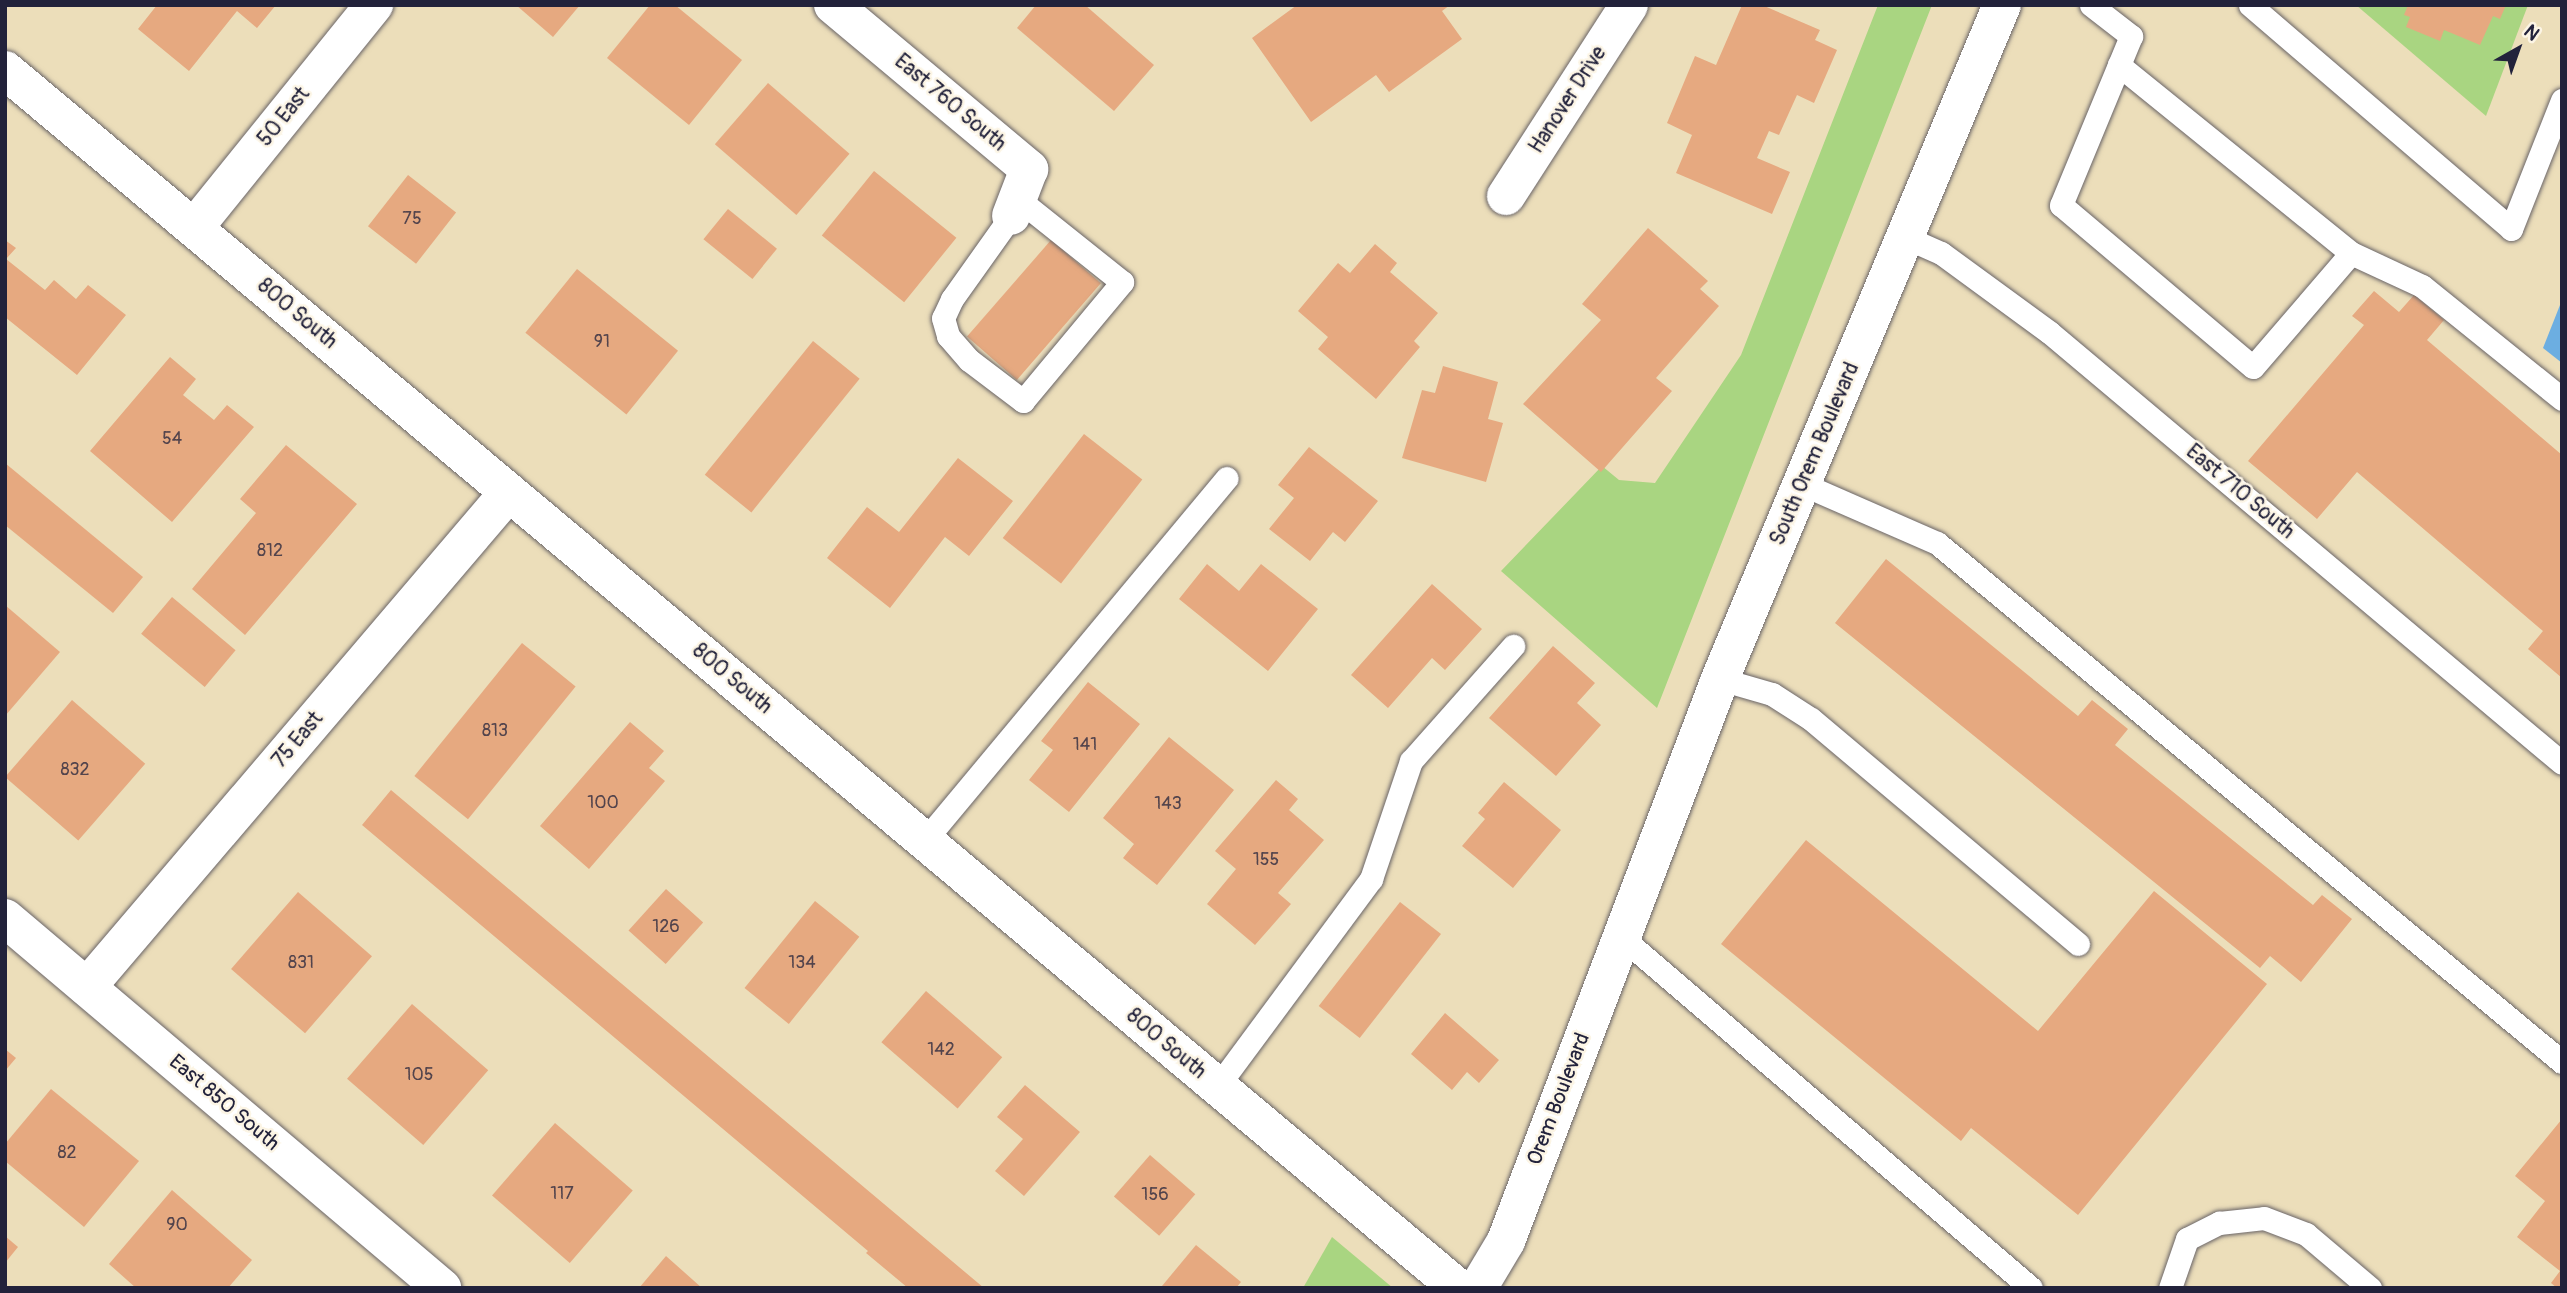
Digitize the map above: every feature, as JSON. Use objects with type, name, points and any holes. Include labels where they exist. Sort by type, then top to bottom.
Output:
[{"type":"street","name":"50 East","points":[[194,228],[374,5]]},
{"type":"street","name":"East 760 South","points":[[833,5],[1029,169],[1014,208]]},
{"type":"street","name":"Hanover Drive","points":[[1506,196],[1629,5]]},
{"type":"street","name":"South Orem Boulevard","points":[[1626,921],[1720,679],[1907,238],[1995,8]]},
{"type":"street","name":"800 South","points":[[5,70],[1458,1288]]},
{"type":"street","name":"75 East","points":[[87,987],[509,492]]},
{"type":"street","name":"East 850 South","points":[[5,918],[442,1288]]},
{"type":"street","name":"Orem Boulevard","points":[[1478,1288],[1506,1241],[1626,921]]},
{"type":"lane","points":[[2091,5],[2131,36],[2061,205],[2253,367],[2351,253]]},
{"type":"lane","points":[[2250,5],[2511,229],[2562,100]]},
{"type":"lane","points":[[2119,65],[2351,253],[2422,286],[2562,399]]},
{"type":"lane","points":[[1014,208],[1122,282],[1023,401],[970,360],[948,336],[943,318],[952,299],[1014,208]]},
{"type":"lane","name":"East 710 South","points":[[1907,238],[1941,253],[2049,332],[2562,763]]},
{"type":"lane","points":[[925,840],[1227,478]]},
{"type":"lane","points":[[1801,485],[1937,543],[2562,1062]]},
{"type":"lane","points":[[1217,1087],[1371,879],[1411,761],[1513,646]]},
{"type":"lane","points":[[1720,679],[1772,694],[1811,719],[2078,944]]},
{"type":"lane","points":[[1626,921],[2031,1288]]},
{"type":"lane","points":[[2171,1288],[2187,1239],[2219,1223],[2264,1218],[2306,1234],[2370,1288]]},
{"type":"green space","points":[[1878,5],[1932,5],[1657,708],[1501,571],[1602,466],[1619,480],[1655,483],[1741,355]]},
{"type":"green space","points":[[2356,5],[2528,5],[2486,116]]},
{"type":"green space","points":[[1332,1237],[1393,1288],[1303,1288]]},
{"type":"water","points":[[2562,300],[2562,363],[2543,348]]},
{"type":"building","points":[[157,5],[276,5],[257,28],[237,11],[189,71],[138,29]]},
{"type":"building","points":[[516,5],[580,5],[553,37]]},
{"type":"building","points":[[650,5],[675,5],[742,60],[689,125],[607,58]]},
{"type":"building","points":[[1036,5],[1085,5],[1154,65],[1114,111],[1017,28]]},
{"type":"building","points":[[1297,5],[1450,5],[1442,11],[1462,39],[1389,92],[1376,75],[1311,122],[1252,38]]},
{"type":"building","points":[[1742,5],[1762,5],[1820,30],[1815,40],[1837,50],[1814,103],[1797,95],[1779,135],[1769,131],[1757,158],[1790,172],[1772,214],[1676,173],[1692,135],[1667,123],[1695,56],[1716,65]]},
{"type":"building","points":[[2408,5],[2506,5],[2500,19],[2493,16],[2480,45],[2444,30],[2440,41],[2406,27],[2410,17],[2404,15]]},
{"type":"building","points":[[768,83],[850,154],[796,215],[715,144]]},
{"type":"building","points":[[874,171],[956,238],[904,302],[822,236]]},
{"type":"building","points":[[408,175],[456,213],[416,264],[368,226]]},
{"type":"building","points":[[728,209],[777,249],[752,279],[703,239]]},
{"type":"building","points":[[1648,228],[1708,281],[1700,289],[1719,306],[1656,378],[1672,391],[1601,472],[1523,404],[1601,320],[1582,304]]},
{"type":"building","points":[[5,240],[16,248],[6,259],[45,290],[54,280],[76,299],[88,285],[126,315],[77,375],[5,317]]},
{"type":"building","points":[[1051,240],[1101,283],[1017,380],[967,337]]},
{"type":"building","points":[[1375,244],[1397,263],[1390,272],[1438,313],[1414,341],[1420,347],[1376,399],[1318,349],[1328,337],[1298,311],[1338,263],[1350,273]]},
{"type":"building","points":[[577,269],[678,351],[626,415],[525,333]]},
{"type":"building","points":[[2374,291],[2399,312],[2414,295],[2444,320],[2427,340],[2562,455],[2562,678],[2528,649],[2543,631],[2357,472],[2317,519],[2248,461],[2364,325],[2352,316]]},
{"type":"building","points":[[813,341],[860,379],[751,512],[705,475]]},
{"type":"building","points":[[170,357],[196,379],[183,395],[214,420],[227,405],[254,427],[172,522],[90,451]]},
{"type":"building","points":[[1443,366],[1498,382],[1488,419],[1503,423],[1486,482],[1402,458],[1422,390],[1435,393]]},
{"type":"building","points":[[1084,434],[1142,480],[1061,584],[1003,538]]},
{"type":"building","points":[[286,445],[357,504],[245,635],[192,589],[256,513],[240,499]]},
{"type":"building","points":[[1309,447],[1378,501],[1345,542],[1333,532],[1310,561],[1269,529],[1294,498],[1278,485]]},
{"type":"building","points":[[958,458],[1013,501],[969,556],[945,537],[890,608],[827,558],[867,507],[899,532]]},
{"type":"building","points":[[5,463],[143,577],[113,613],[5,525]]},
{"type":"building","points":[[1886,559],[2078,716],[2092,700],[2128,729],[2115,745],[2313,905],[2322,895],[2352,919],[2301,982],[2270,956],[2260,968],[1835,623]]},
{"type":"building","points":[[1207,564],[1239,591],[1261,564],[1318,609],[1268,671],[1179,599]]},
{"type":"building","points":[[1432,584],[1482,629],[1445,670],[1432,658],[1388,708],[1351,675]]},
{"type":"building","points":[[172,597],[236,650],[205,687],[141,634]]},
{"type":"building","points":[[5,605],[60,652],[5,716]]},
{"type":"building","points":[[522,643],[576,686],[468,819],[414,776]]},
{"type":"building","points":[[1553,646],[1595,683],[1577,703],[1601,725],[1556,776],[1489,718]]},
{"type":"building","points":[[1088,682],[1140,724],[1069,812],[1029,780],[1053,750],[1041,741]]},
{"type":"building","points":[[72,700],[145,764],[78,841],[5,777]]},
{"type":"building","points":[[630,722],[664,751],[649,768],[665,781],[589,869],[540,826]]},
{"type":"building","points":[[1169,737],[1234,790],[1157,885],[1123,858],[1134,844],[1103,818]]},
{"type":"building","points":[[1276,780],[1298,799],[1289,810],[1324,840],[1278,893],[1291,904],[1255,945],[1207,904],[1236,869],[1215,851]]},
{"type":"building","points":[[1504,782],[1561,830],[1513,888],[1462,846],[1485,819],[1478,813]]},
{"type":"building","points":[[391,790],[984,1288],[908,1288],[866,1253],[868,1251],[362,825]]},
{"type":"building","points":[[1806,840],[2038,1031],[2154,891],[2267,984],[2078,1215],[1971,1128],[1961,1141],[1721,944]]},
{"type":"building","points":[[666,889],[703,922],[666,964],[629,931]]},
{"type":"building","points":[[298,892],[372,956],[305,1033],[231,969]]},
{"type":"building","points":[[815,901],[859,937],[789,1024],[745,988]]},
{"type":"building","points":[[1400,902],[1441,934],[1360,1038],[1319,1006]]},
{"type":"building","points":[[926,991],[1002,1057],[958,1109],[881,1042]]},
{"type":"building","points":[[412,1004],[488,1070],[423,1145],[347,1079]]},
{"type":"building","points":[[1445,1013],[1499,1060],[1479,1083],[1467,1072],[1452,1090],[1411,1054]]},
{"type":"building","points":[[5,1049],[16,1058],[5,1071]]},
{"type":"building","points":[[1025,1085],[1080,1132],[1024,1196],[995,1171],[1023,1139],[997,1117]]},
{"type":"building","points":[[51,1089],[139,1161],[84,1227],[5,1161],[5,1144]]},
{"type":"building","points":[[2562,1119],[2562,1288],[2557,1288],[2551,1283],[2560,1271],[2517,1237],[2545,1201],[2515,1176]]},
{"type":"building","points":[[555,1123],[633,1191],[570,1263],[492,1195]]},
{"type":"building","points":[[1150,1155],[1195,1194],[1159,1236],[1114,1197]]},
{"type":"building","points":[[172,1190],[252,1260],[228,1288],[136,1288],[109,1264]]},
{"type":"building","points":[[5,1236],[18,1247],[5,1263]]},
{"type":"building","points":[[1196,1245],[1241,1282],[1236,1288],[1162,1286]]},
{"type":"building","points":[[666,1256],[702,1288],[639,1288]]}]
